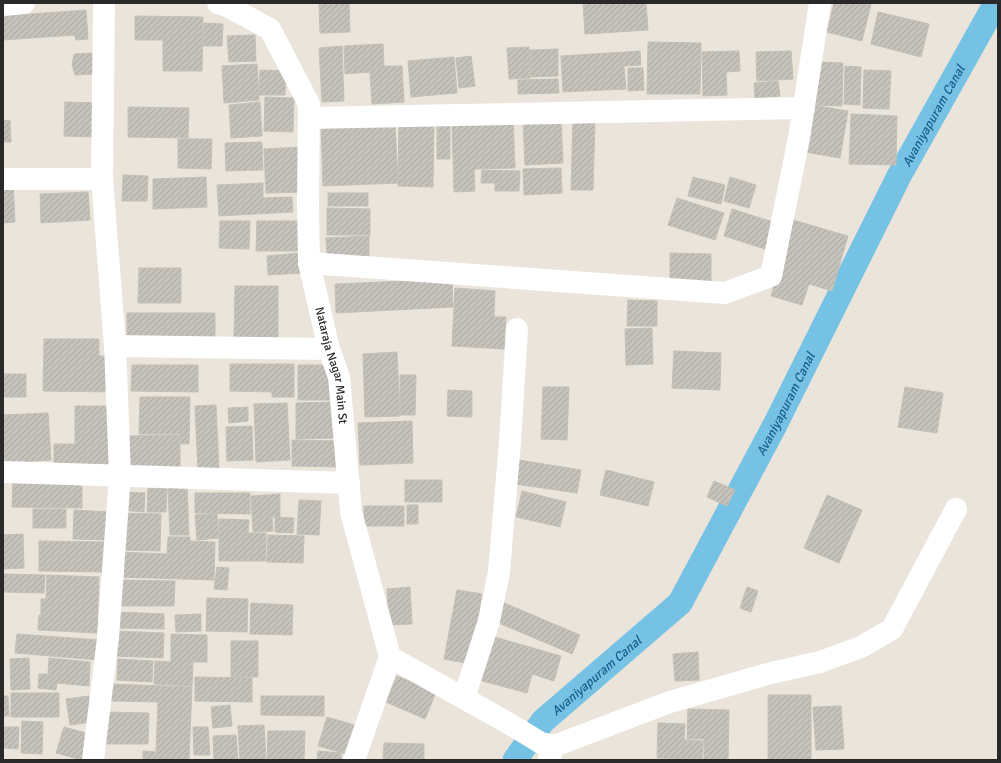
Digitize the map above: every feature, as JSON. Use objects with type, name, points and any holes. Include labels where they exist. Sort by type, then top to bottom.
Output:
[{"type":"street","points":[[3,5],[24,3]]},
{"type":"street","points":[[93,760],[108,638],[120,475],[115,346],[102,179],[104,3]]},
{"type":"street","name":"Nataraja Nagar Main St","points":[[218,3],[227,6],[270,29],[309,104],[309,263],[329,349],[339,377],[351,512],[390,656]]},
{"type":"street","points":[[309,263],[724,293],[771,276],[799,138],[820,3]]},
{"type":"street","points":[[309,118],[804,108]]},
{"type":"street","points":[[3,179],[102,179]]},
{"type":"street","points":[[464,698],[489,621],[498,572],[510,442],[517,329]]},
{"type":"street","points":[[115,346],[329,349]]},
{"type":"street","points":[[3,472],[349,483]]},
{"type":"street","points":[[354,760],[390,656],[515,727],[548,750],[670,702],[771,673],[820,662],[861,647],[892,629],[956,509]]},
{"type":"building","points":[[319,3],[349,3],[350,32],[320,33]]},
{"type":"building","points":[[583,3],[646,3],[648,30],[585,34]]},
{"type":"building","points":[[834,3],[871,4],[862,41],[827,32]]},
{"type":"building","points":[[86,10],[88,39],[76,40],[75,35],[3,40],[3,16]]},
{"type":"building","points":[[878,12],[929,24],[921,57],[871,44]]},
{"type":"building","points":[[135,16],[203,17],[202,71],[163,71],[163,40],[135,40]]},
{"type":"building","points":[[204,23],[223,24],[222,46],[203,46]]},
{"type":"building","points":[[255,35],[256,61],[229,62],[227,36]]},
{"type":"building","points":[[648,42],[701,43],[700,94],[647,94]]},
{"type":"building","points":[[383,44],[384,66],[402,66],[404,102],[372,104],[370,72],[345,74],[344,46]]},
{"type":"building","points":[[342,46],[344,101],[322,102],[319,48]]},
{"type":"building","points":[[529,47],[530,78],[509,79],[507,48]]},
{"type":"building","points":[[558,49],[558,76],[531,77],[530,50]]},
{"type":"building","points":[[640,51],[641,65],[624,66],[626,89],[563,92],[561,56]]},
{"type":"building","points":[[739,51],[740,71],[726,72],[727,95],[703,96],[702,52]]},
{"type":"building","points":[[791,51],[793,79],[757,81],[756,52]]},
{"type":"building","points":[[92,53],[93,74],[75,75],[72,65],[74,54]]},
{"type":"building","points":[[471,56],[475,86],[459,88],[456,58]]},
{"type":"building","points":[[454,57],[457,93],[411,97],[408,61]]},
{"type":"building","points":[[816,62],[843,63],[842,106],[815,105]]},
{"type":"building","points":[[257,64],[259,100],[224,103],[222,66]]},
{"type":"building","points":[[845,66],[861,67],[860,105],[844,104]]},
{"type":"building","points":[[628,68],[643,68],[644,90],[628,91]]},
{"type":"building","points":[[260,70],[286,71],[285,95],[259,95]]},
{"type":"building","points":[[864,70],[891,71],[889,109],[863,108]]},
{"type":"building","points":[[558,79],[559,93],[518,94],[518,80]]},
{"type":"building","points":[[778,81],[780,96],[755,98],[754,83]]},
{"type":"building","points":[[265,97],[294,98],[293,132],[264,131]]},
{"type":"building","points":[[65,102],[96,103],[95,137],[64,136]]},
{"type":"building","points":[[260,102],[262,136],[231,138],[229,105]]},
{"type":"building","points":[[813,105],[848,111],[840,158],[805,152]]},
{"type":"building","points":[[128,107],[189,108],[188,138],[128,137]]},
{"type":"building","points":[[851,114],[897,116],[896,165],[849,164]]},
{"type":"building","points":[[513,118],[515,168],[474,169],[475,191],[454,192],[452,121]]},
{"type":"building","points":[[561,119],[563,163],[525,165],[523,121]]},
{"type":"building","points":[[573,119],[595,119],[593,190],[571,190]]},
{"type":"building","points":[[10,120],[11,142],[3,142],[3,121]]},
{"type":"building","points":[[399,122],[434,122],[433,187],[398,186]]},
{"type":"building","points":[[395,123],[398,183],[323,186],[321,126]]},
{"type":"building","points":[[437,124],[450,124],[450,159],[437,159]]},
{"type":"building","points":[[178,139],[212,139],[211,169],[178,168]]},
{"type":"building","points":[[261,142],[263,170],[226,171],[225,143]]},
{"type":"building","points":[[302,147],[304,192],[266,193],[264,149]]},
{"type":"building","points":[[561,168],[562,193],[524,195],[523,169]]},
{"type":"building","points":[[482,170],[520,171],[519,191],[495,191],[495,183],[481,183]]},
{"type":"building","points":[[123,175],[148,176],[147,201],[122,201]]},
{"type":"building","points":[[206,177],[207,207],[153,209],[153,179]]},
{"type":"building","points":[[693,177],[725,185],[721,204],[688,196]]},
{"type":"building","points":[[730,177],[756,185],[749,208],[724,201]]},
{"type":"building","points":[[13,181],[15,222],[3,223],[3,182]]},
{"type":"building","points":[[263,183],[263,198],[292,197],[293,212],[219,216],[217,185]]},
{"type":"building","points":[[88,192],[90,220],[41,223],[40,194]]},
{"type":"building","points":[[328,193],[368,193],[368,206],[328,206]]},
{"type":"building","points":[[677,198],[724,213],[715,240],[668,225]]},
{"type":"building","points":[[327,208],[370,209],[370,235],[327,235]]},
{"type":"building","points":[[732,209],[773,222],[765,249],[724,236]]},
{"type":"building","points":[[793,220],[848,236],[832,291],[809,284],[802,305],[771,296]]},
{"type":"building","points":[[220,221],[250,221],[249,249],[219,248]]},
{"type":"building","points":[[257,221],[300,221],[299,251],[256,251]]},
{"type":"building","points":[[369,236],[369,256],[327,258],[326,238]]},
{"type":"building","points":[[300,253],[301,273],[268,275],[267,256]]},
{"type":"building","points":[[670,253],[711,254],[711,284],[670,284]]},
{"type":"building","points":[[139,268],[181,268],[181,303],[138,303]]},
{"type":"building","points":[[452,279],[453,307],[336,313],[335,284]]},
{"type":"building","points":[[235,286],[278,286],[278,337],[234,337]]},
{"type":"building","points":[[455,288],[495,291],[494,317],[506,317],[504,349],[452,346]]},
{"type":"building","points":[[628,300],[657,301],[657,326],[627,326]]},
{"type":"building","points":[[127,313],[215,313],[215,339],[127,338]]},
{"type":"building","points":[[652,328],[653,364],[626,365],[625,329]]},
{"type":"building","points":[[44,339],[99,339],[99,356],[112,356],[112,392],[43,391]]},
{"type":"building","points":[[674,351],[721,353],[720,390],[672,388]]},
{"type":"building","points":[[397,352],[400,416],[365,417],[363,354]]},
{"type":"building","points":[[230,364],[294,364],[294,397],[272,397],[272,392],[230,391]]},
{"type":"building","points":[[132,365],[198,365],[198,392],[131,391]]},
{"type":"building","points":[[298,365],[331,365],[331,400],[298,400]]},
{"type":"building","points":[[3,374],[26,374],[26,397],[3,397]]},
{"type":"building","points":[[400,375],[416,375],[415,415],[400,415]]},
{"type":"building","points":[[543,387],[569,387],[567,440],[541,439]]},
{"type":"building","points":[[905,387],[943,393],[937,433],[898,427]]},
{"type":"building","points":[[448,390],[472,391],[472,417],[447,416]]},
{"type":"building","points":[[140,397],[190,397],[189,444],[181,444],[180,434],[139,434]]},
{"type":"building","points":[[336,402],[336,438],[296,439],[296,403]]},
{"type":"building","points":[[287,403],[290,460],[256,462],[254,404]]},
{"type":"building","points":[[216,405],[219,470],[198,471],[195,406]]},
{"type":"building","points":[[75,406],[113,406],[112,467],[54,466],[54,444],[75,444]]},
{"type":"building","points":[[248,407],[248,421],[229,423],[228,408]]},
{"type":"building","points":[[48,413],[51,460],[3,463],[3,415]]},
{"type":"building","points":[[412,421],[413,463],[360,465],[358,423]]},
{"type":"building","points":[[252,426],[253,460],[227,461],[226,427]]},
{"type":"building","points":[[180,435],[180,471],[127,472],[127,436]]},
{"type":"building","points":[[292,440],[338,441],[338,467],[292,466]]},
{"type":"building","points":[[519,460],[581,470],[577,493],[515,484]]},
{"type":"building","points":[[606,470],[654,482],[648,506],[600,495]]},
{"type":"building","points":[[13,476],[82,476],[82,508],[12,507]]},
{"type":"building","points":[[405,480],[442,480],[442,502],[405,502]]},
{"type":"building","points":[[714,481],[735,490],[727,506],[707,497]]},
{"type":"building","points":[[187,487],[189,535],[170,535],[168,488]]},
{"type":"building","points":[[148,488],[167,489],[166,512],[147,512]]},
{"type":"building","points":[[522,491],[566,502],[560,527],[516,517]]},
{"type":"building","points":[[122,492],[145,493],[144,512],[121,510]]},
{"type":"building","points":[[195,493],[250,493],[250,514],[195,513]]},
{"type":"building","points":[[280,494],[280,517],[272,517],[273,531],[253,532],[251,496]]},
{"type":"building","points":[[827,495],[862,510],[839,563],[804,548]]},
{"type":"building","points":[[299,500],[321,501],[319,535],[297,534]]},
{"type":"building","points":[[407,505],[418,505],[418,524],[407,524]]},
{"type":"building","points":[[364,506],[404,506],[404,526],[364,526]]},
{"type":"building","points":[[33,509],[66,509],[66,528],[33,528]]},
{"type":"building","points":[[74,510],[108,512],[107,540],[73,539]]},
{"type":"building","points":[[122,513],[161,514],[160,551],[121,550]]},
{"type":"building","points":[[217,514],[219,538],[197,540],[195,515]]},
{"type":"building","points":[[275,517],[294,518],[293,533],[275,532]]},
{"type":"building","points":[[219,519],[249,520],[248,533],[266,533],[266,561],[219,561]]},
{"type":"building","points":[[23,534],[24,568],[3,569],[3,535]]},
{"type":"building","points":[[268,535],[304,536],[303,563],[267,562]]},
{"type":"building","points":[[168,537],[190,537],[190,541],[215,542],[214,580],[119,577],[119,552],[167,554]]},
{"type":"building","points":[[39,541],[104,542],[103,572],[39,571]]},
{"type":"building","points":[[217,567],[229,568],[227,590],[214,589]]},
{"type":"building","points":[[3,574],[45,575],[44,593],[3,592]]},
{"type":"building","points":[[47,575],[99,577],[97,633],[38,630],[39,615],[41,615],[41,599],[46,599]]},
{"type":"building","points":[[119,580],[175,581],[174,606],[118,606]]},
{"type":"building","points":[[410,587],[412,624],[389,625],[387,589]]},
{"type":"building","points":[[747,587],[758,591],[751,612],[740,608]]},
{"type":"building","points":[[457,590],[482,594],[470,664],[444,659]]},
{"type":"building","points":[[207,598],[248,599],[247,632],[206,631]]},
{"type":"building","points":[[502,602],[580,635],[572,654],[494,621]]},
{"type":"building","points":[[251,603],[293,605],[292,635],[250,634]]},
{"type":"building","points":[[117,612],[164,614],[164,629],[116,628]]},
{"type":"building","points":[[201,614],[201,631],[176,632],[175,615]]},
{"type":"building","points":[[114,631],[164,633],[163,658],[113,656]]},
{"type":"building","points":[[17,634],[99,640],[98,660],[15,653]]},
{"type":"building","points":[[171,634],[207,635],[207,662],[193,662],[192,686],[154,684],[155,661],[171,662]]},
{"type":"building","points":[[491,636],[561,656],[554,681],[532,674],[527,693],[479,680]]},
{"type":"building","points":[[231,641],[258,641],[258,677],[231,677]]},
{"type":"building","points":[[698,652],[699,680],[675,681],[673,654]]},
{"type":"building","points":[[29,658],[30,689],[11,690],[10,659]]},
{"type":"building","points":[[49,658],[90,662],[89,686],[57,683],[56,690],[38,688],[39,674],[48,674]]},
{"type":"building","points":[[118,659],[153,661],[152,682],[117,680]]},
{"type":"building","points":[[397,676],[436,692],[425,719],[386,702]]},
{"type":"building","points":[[195,677],[252,678],[252,702],[195,701]]},
{"type":"building","points":[[109,684],[192,687],[189,759],[143,760],[143,751],[156,752],[158,702],[109,701]]},
{"type":"building","points":[[11,693],[59,693],[59,717],[11,717]]},
{"type":"building","points":[[768,695],[811,695],[811,760],[768,760]]},
{"type":"building","points":[[3,696],[8,696],[9,716],[3,716]]},
{"type":"building","points":[[89,696],[92,722],[70,725],[66,699]]},
{"type":"building","points":[[261,696],[324,696],[324,716],[261,715]]},
{"type":"building","points":[[230,705],[232,726],[213,728],[211,707]]},
{"type":"building","points":[[841,706],[844,749],[816,750],[813,707]]},
{"type":"building","points":[[688,709],[729,710],[728,760],[704,760],[704,739],[687,739]]},
{"type":"building","points":[[106,712],[149,713],[148,744],[105,744]]},
{"type":"building","points":[[327,717],[358,726],[350,755],[318,746]]},
{"type":"building","points":[[22,721],[43,722],[42,754],[21,753]]},
{"type":"building","points":[[658,723],[685,724],[684,740],[703,741],[702,759],[657,758]]},
{"type":"building","points":[[264,725],[266,760],[240,760],[238,726]]},
{"type":"building","points":[[3,727],[19,727],[18,749],[3,748]]},
{"type":"building","points":[[64,727],[90,734],[82,760],[56,753]]},
{"type":"building","points":[[193,727],[208,727],[210,755],[194,755]]},
{"type":"building","points":[[268,731],[305,731],[304,760],[267,760]]},
{"type":"building","points":[[236,735],[238,760],[214,760],[213,736]]},
{"type":"building","points":[[384,743],[424,744],[424,760],[383,760]]},
{"type":"building","points":[[318,751],[341,753],[341,760],[317,760]]},
{"type":"waterway","name":"Avaniyapuram Canal","points":[[515,760],[543,721],[680,603],[775,425],[899,176],[996,3]]}]
